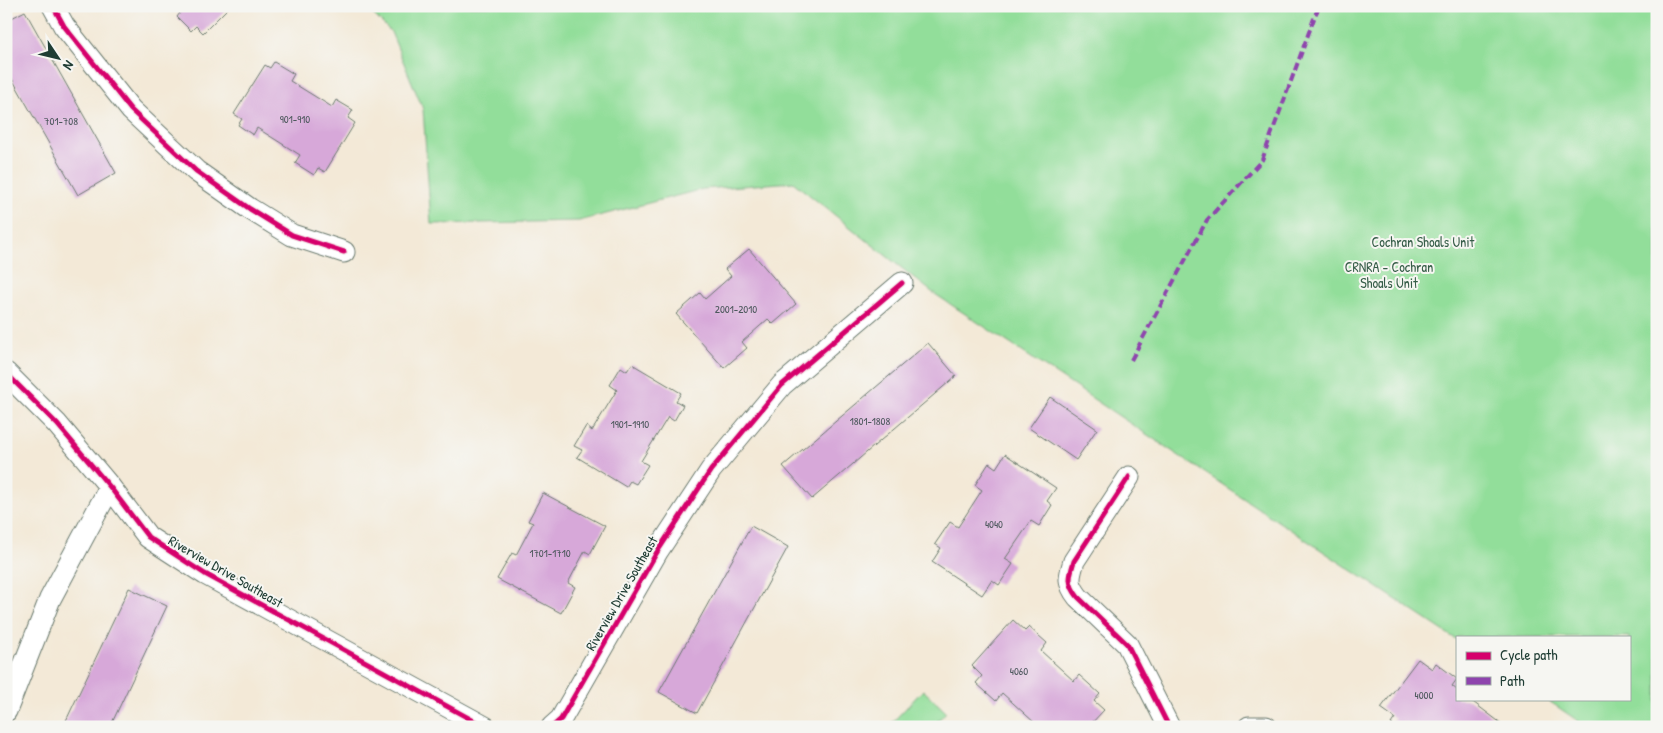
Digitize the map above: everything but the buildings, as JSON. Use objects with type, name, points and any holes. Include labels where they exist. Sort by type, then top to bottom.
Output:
[{"type":"street","points":[[53,6],[64,26],[132,110],[196,172],[292,235],[344,252]]},
{"type":"street","name":"Riverview Drive Southeast","points":[[552,727],[561,719],[657,552],[711,470],[782,385],[902,283]]},
{"type":"street","name":"Riverview Drive Southeast","points":[[6,373],[57,424],[110,487],[148,537],[205,574],[485,727]]},
{"type":"street","points":[[1129,477],[1074,561],[1069,577],[1071,588],[1078,597],[1127,644],[1169,727]]},
{"type":"street","points":[[6,711],[50,599],[110,487]]},
{"type":"street","points":[[1249,727],[1266,727]]},
{"type":"green space","name":"Cochran Shoals Unit","points":[[365,6],[1657,6],[1657,727],[1587,727],[1547,700],[1630,700],[1630,636],[1456,636],[1456,639],[932,292],[793,182],[703,189],[579,221],[431,224],[423,109],[391,32]]},
{"type":"green space","points":[[923,690],[946,712],[932,727],[888,727]]},
{"type":"marked path","points":[[1131,360],[1207,220],[1262,160],[1320,6]]},
{"type":"cycle path","points":[[53,6],[64,26],[131,110],[196,171],[250,209],[292,235],[344,252]]},
{"type":"cycle path","points":[[552,727],[561,719],[657,552],[711,470],[782,385],[902,283]]},
{"type":"cycle path","points":[[6,373],[57,424],[110,487],[148,537],[205,574],[485,727]]},
{"type":"cycle path","points":[[1129,477],[1074,561],[1070,580],[1072,588],[1078,597],[1127,644],[1169,727]]},
{"type":"park label","name":"CRNRA - Cochran Shoals Unit","points":[[1389,274]]}]
